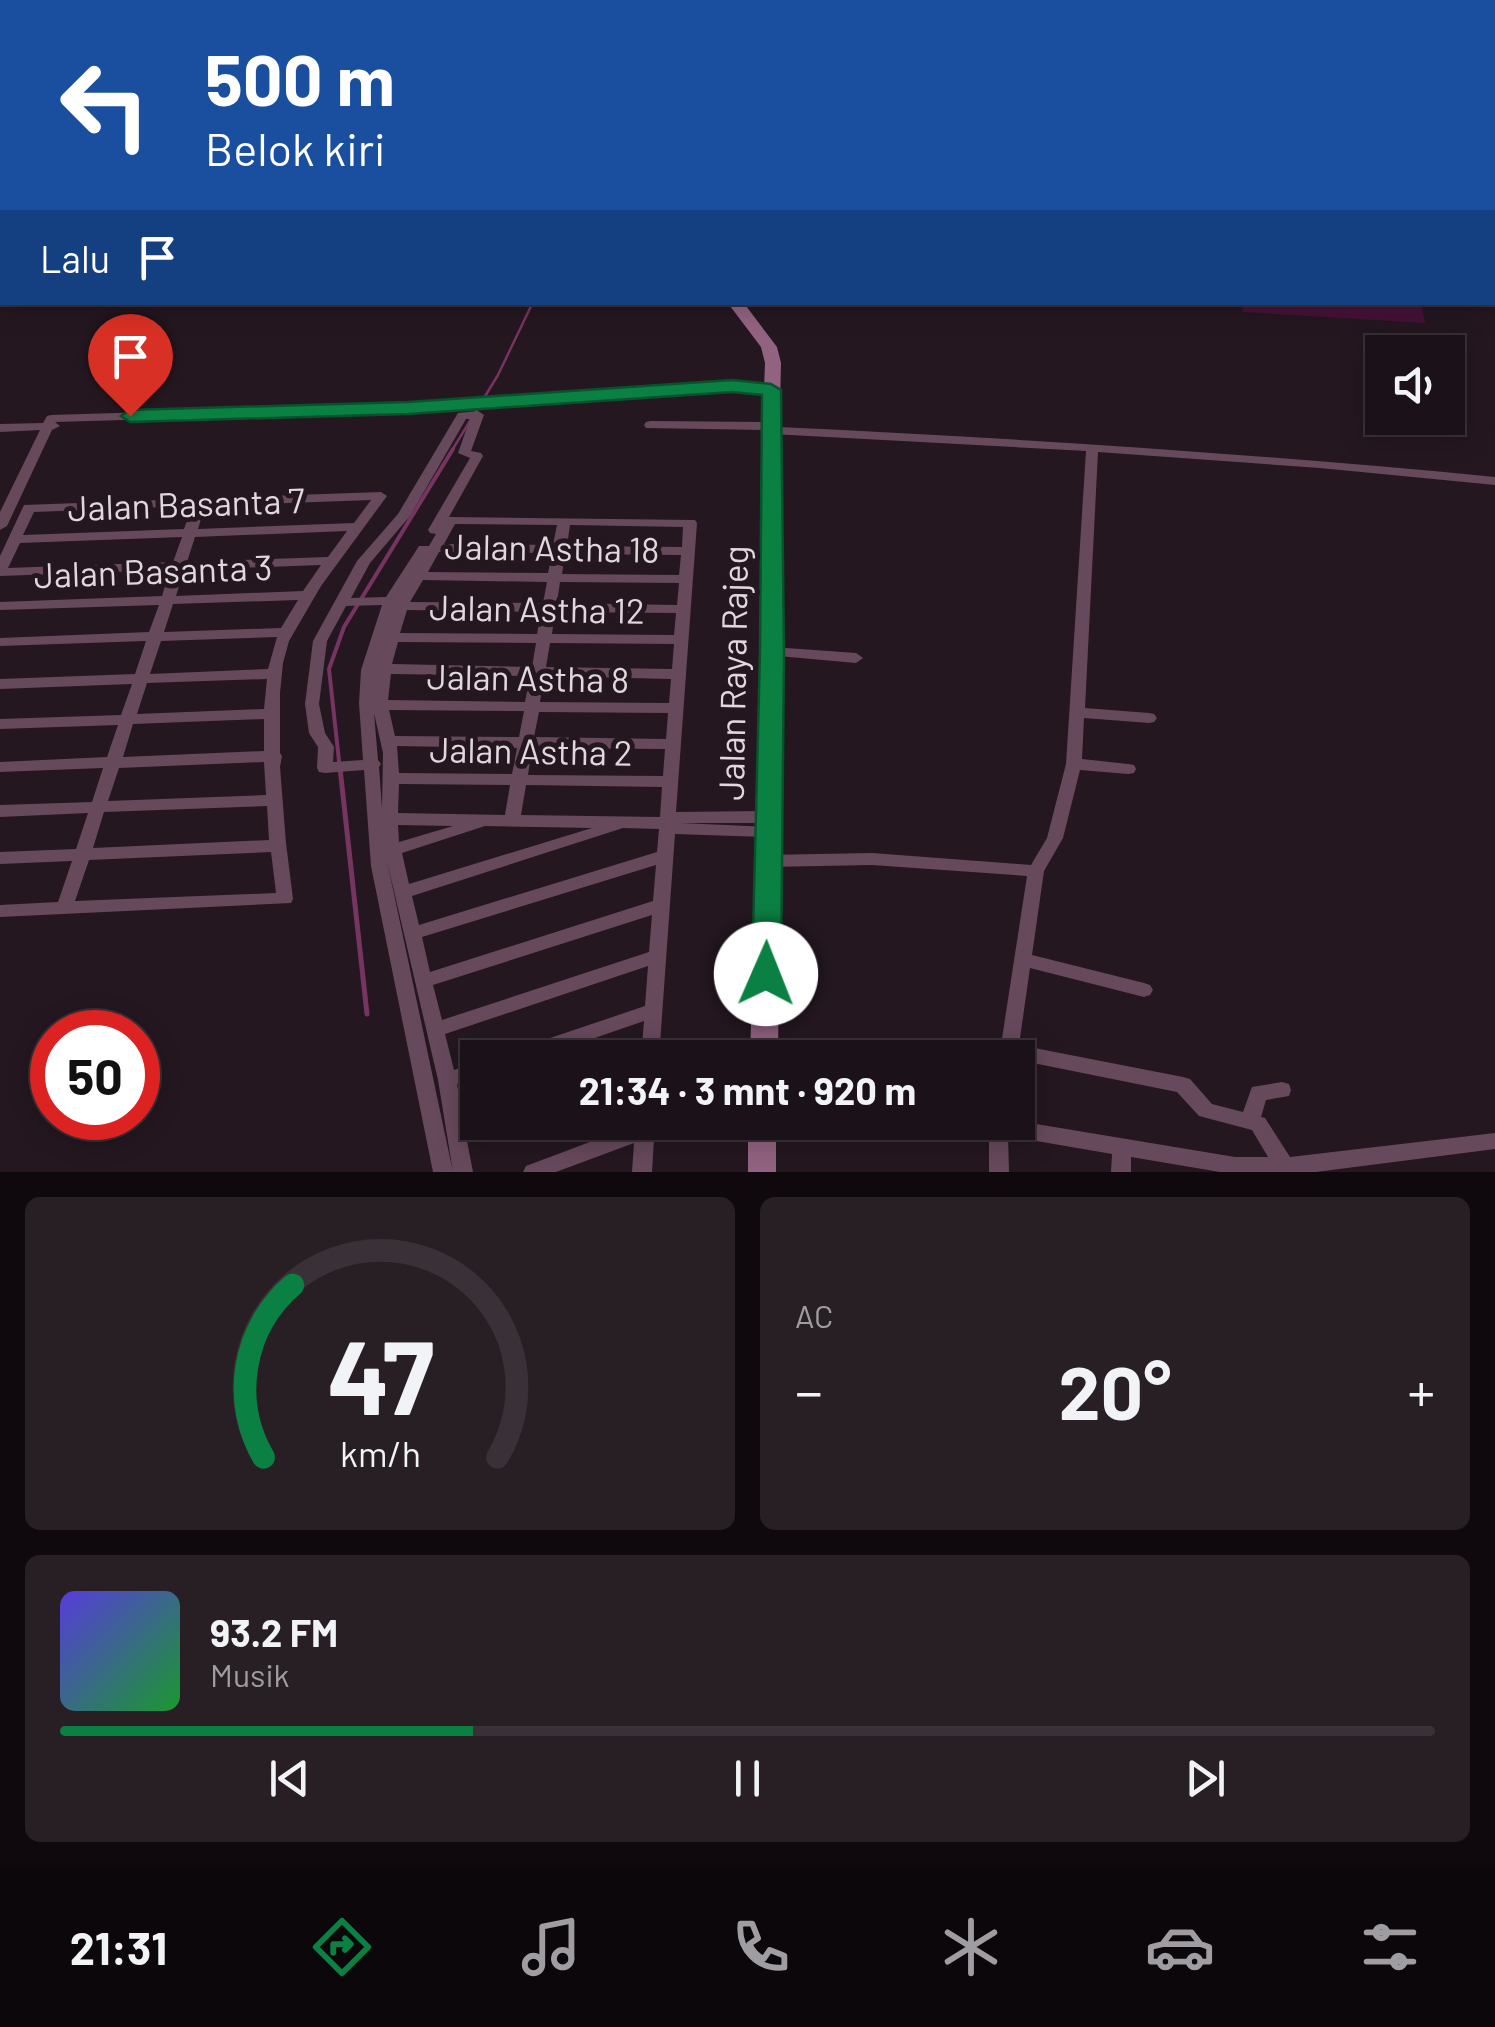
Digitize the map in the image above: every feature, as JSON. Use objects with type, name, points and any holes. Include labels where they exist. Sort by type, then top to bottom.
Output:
[{"type":"main road","name":"Jalan Raya Rajeg","points":[[737,305],[769,347],[773,362],[764,1040]]},
{"type":"main road","points":[[762,1140],[762,1172]]},
{"type":"street","points":[[732,386],[761,377],[771,386]]},
{"type":"street","points":[[0,526],[51,419],[408,408],[771,386]]},
{"type":"street","points":[[0,428],[506,408],[736,390],[763,394],[771,386]]},
{"type":"street","points":[[373,764],[325,768],[326,746],[317,733],[312,704],[320,641],[352,602],[364,561],[403,516],[470,416],[478,416],[464,453],[476,458],[396,604],[368,670],[366,704],[373,764],[379,866],[443,1172]]},
{"type":"street","points":[[650,426],[772,428],[1320,464],[1495,482]]},
{"type":"street","points":[[1010,1040],[1036,871],[1055,838],[1074,764],[1092,449]]},
{"type":"street","points":[[0,912],[285,899],[276,846],[272,674],[286,632],[381,496],[29,508],[0,572],[334,561]]},
{"type":"street","points":[[64,909],[200,502]]},
{"type":"street","points":[[464,1172],[447,1080],[392,850],[391,778],[380,705],[396,604],[419,576],[451,520],[690,523],[652,1040]]},
{"type":"street","points":[[512,820],[564,522]]},
{"type":"street","name":"Jalan Basanta 7","points":[[15,539],[358,527]]},
{"type":"street","points":[[435,548],[688,551]]},
{"type":"street","name":"Jalan Astha 18","points":[[419,576],[686,579]]},
{"type":"street","name":"Jalan Basanta 3","points":[[0,606],[309,595]]},
{"type":"street","points":[[352,602],[684,609]]},
{"type":"street","points":[[0,642],[286,632]]},
{"type":"street","name":"Jalan Astha 12","points":[[392,637],[681,640]]},
{"type":"street","points":[[772,652],[856,658]]},
{"type":"street","points":[[384,670],[679,674]]},
{"type":"street","points":[[0,684],[272,674]]},
{"type":"street","name":"Jalan Astha 8","points":[[380,705],[676,708]]},
{"type":"street","points":[[1076,712],[1149,718]]},
{"type":"street","points":[[0,724],[273,714]]},
{"type":"street","points":[[388,742],[674,744]]},
{"type":"street","points":[[0,766],[274,756]]},
{"type":"street","points":[[1074,764],[1128,769]]},
{"type":"street","name":"Jalan Astha 2","points":[[391,778],[671,782]]},
{"type":"street","points":[[0,811],[276,800]]},
{"type":"street","points":[[390,819],[668,823],[680,830],[766,824]]},
{"type":"street","points":[[392,850],[492,820]]},
{"type":"street","points":[[402,893],[628,822]]},
{"type":"street","points":[[0,858],[276,846]]},
{"type":"street","points":[[412,934],[665,856]]},
{"type":"street","points":[[766,861],[888,859],[1036,871]]},
{"type":"street","points":[[424,981],[662,905]]},
{"type":"street","points":[[435,1030],[658,956]]},
{"type":"street","points":[[1022,959],[1144,990]]},
{"type":"street","points":[[566,1040],[654,1010]]},
{"type":"street","points":[[1035,1059],[1187,1088],[1206,1110],[1226,1118],[1250,1120],[1266,1134],[1284,1165]]},
{"type":"street","points":[[447,1080],[460,1076]]},
{"type":"street","points":[[1250,1120],[1259,1093],[1282,1090]]},
{"type":"street","points":[[1035,1131],[1220,1165],[1284,1165],[1495,1141]]},
{"type":"street","points":[[533,1172],[611,1140]]},
{"type":"street","points":[[642,1172],[644,1140]]},
{"type":"street","points":[[998,1140],[999,1172]]},
{"type":"street","points":[[1122,1148],[1122,1172]]},
{"type":"shaded area","points":[[1242,305],[1421,305],[1425,323],[1243,312]]},
{"type":"waterway","points":[[451,452],[498,375],[532,305]]},
{"type":"waterway","points":[[340,770],[329,669],[344,627],[453,449]]},
{"type":"waterway","points":[[340,768],[367,1014]]},
{"type":"route","points":[[130,416],[408,408],[732,386],[771,390],[772,652],[766,974]]}]
